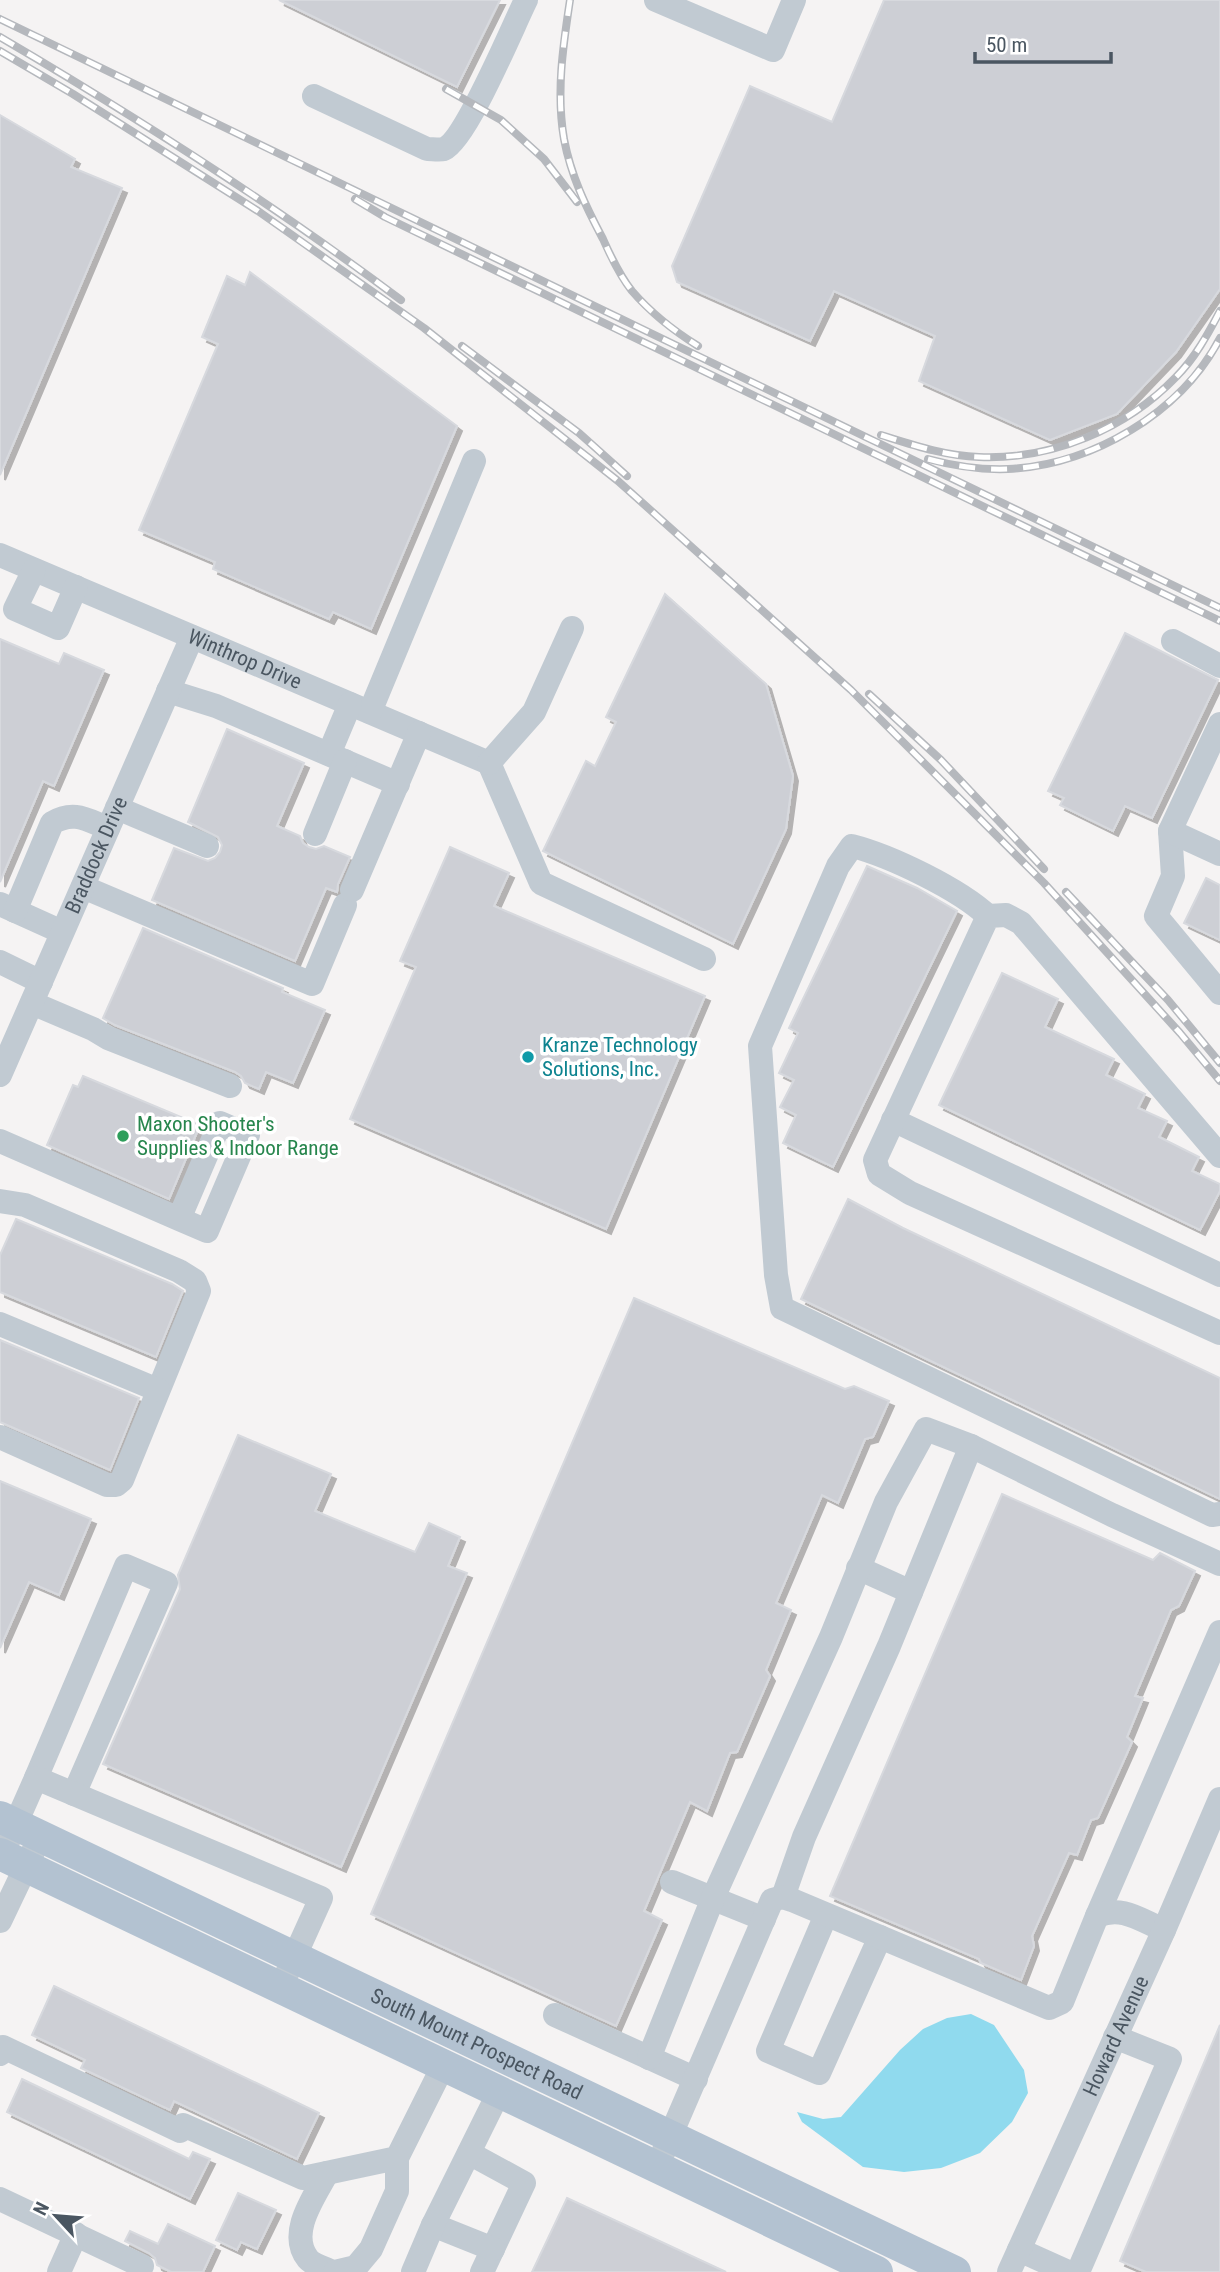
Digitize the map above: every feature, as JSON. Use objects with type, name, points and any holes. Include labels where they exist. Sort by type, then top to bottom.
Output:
[{"type":"main road","name":"South Mount Prospect Road","points":[[19,1825],[955,2272]]},
{"type":"main road","name":"South Mount Prospect Road","points":[[9,1858],[877,2272]]},
{"type":"street","points":[[314,96],[427,149],[443,149],[457,139],[476,105],[526,0]]},
{"type":"street","points":[[656,0],[773,51],[794,0]]},
{"type":"street","points":[[314,834],[337,758],[474,461]]},
{"type":"street","name":"Winthrop Drive","points":[[0,555],[489,763]]},
{"type":"street","points":[[34,570],[15,609],[58,628],[76,587]]},
{"type":"street","points":[[572,628],[534,712],[489,763],[541,883],[704,959]]},
{"type":"street","name":"Braddock Drive","points":[[0,1075],[192,637]]},
{"type":"street","points":[[1173,641],[1220,666]]},
{"type":"street","points":[[168,691],[216,706],[398,784]]},
{"type":"street","points":[[1220,724],[1170,831],[1173,876],[1156,916],[1220,993]]},
{"type":"street","points":[[83,887],[312,985],[419,733]]},
{"type":"street","points":[[62,932],[7,907],[52,823],[64,816],[113,818],[207,846]]},
{"type":"street","points":[[1170,831],[1220,854]]},
{"type":"street","points":[[1220,1156],[1021,923],[1006,915],[988,916],[970,900],[872,851],[852,846],[838,866],[760,1046],[776,1275],[782,1308],[1212,1516],[1220,1514]]},
{"type":"street","points":[[988,916],[875,1160],[879,1174],[910,1193],[1220,1333]]},
{"type":"street","points":[[0,962],[36,992],[108,1038],[230,1086]]},
{"type":"street","points":[[893,1120],[1220,1275]]},
{"type":"street","points":[[0,1141],[207,1231],[248,1135]]},
{"type":"street","points":[[0,1201],[25,1205],[179,1271],[195,1281],[199,1291],[122,1480],[116,1485],[107,1485],[0,1437]]},
{"type":"street","points":[[0,1324],[158,1390]]},
{"type":"street","points":[[649,2057],[713,1898],[831,1637],[886,1502],[926,1429],[971,1446],[1220,1564]]},
{"type":"street","points":[[783,1897],[804,1837],[911,1592],[971,1446]]},
{"type":"street","points":[[0,1921],[9,1858],[19,1825],[36,1778],[126,1566],[166,1583],[74,1794]]},
{"type":"street","points":[[858,1569],[911,1592]]},
{"type":"street","points":[[657,2167],[772,1900],[783,1897],[1049,2008],[1062,2002],[1220,1632]]},
{"type":"street","points":[[36,1778],[321,1898],[280,1989]]},
{"type":"street","name":"Howard Avenue","points":[[1014,2261],[1164,1930],[1212,1838],[1220,1799]]},
{"type":"street","points":[[672,1882],[764,1919]]},
{"type":"street","points":[[1097,1916],[1111,1910],[1164,1930]]},
{"type":"street","points":[[826,1915],[768,2052],[819,2073],[880,1937]]},
{"type":"street","points":[[555,2015],[696,2079]]},
{"type":"street","points":[[1078,2272],[1170,2059],[1115,2037]]},
{"type":"street","points":[[0,2054],[3,2047],[180,2131],[183,2125],[303,2178],[397,2158]]},
{"type":"street","points":[[327,2173],[304,2216],[301,2242],[309,2260],[334,2272],[356,2267],[371,2249],[397,2191],[397,2158],[443,2066]]},
{"type":"street","points":[[413,2272],[433,2225],[499,2092]]},
{"type":"street","points":[[469,2153],[524,2183],[482,2272]]},
{"type":"street","points":[[0,2199],[76,2234],[112,2263],[142,2266]]},
{"type":"street","points":[[433,2225],[493,2249]]},
{"type":"street","points":[[59,2272],[76,2234]]},
{"type":"street","points":[[1014,2261],[1068,2272]]},
{"type":"water","points":[[971,2014],[994,2025],[1024,2070],[1028,2093],[1012,2122],[980,2153],[941,2168],[904,2172],[863,2167],[802,2122],[797,2112],[823,2119],[841,2117],[900,2050],[923,2029],[947,2018]]},
{"type":"building","points":[[279,0],[500,0],[457,87]]},
{"type":"building","points":[[884,0],[1220,0],[1220,289],[1176,352],[1117,414],[1050,440],[919,381],[935,336],[834,291],[810,341],[677,282],[672,266],[750,86],[832,122]]},
{"type":"building","points":[[0,115],[75,159],[71,167],[122,188],[0,475]]},
{"type":"building","points":[[250,272],[457,426],[371,629],[333,612],[329,619],[213,569],[215,562],[139,530],[218,344],[202,337],[227,276],[245,285]]},
{"type":"building","points":[[665,594],[766,684],[793,776],[786,829],[733,944],[543,851],[586,761],[595,766],[616,722],[606,717]]},
{"type":"building","points":[[1125,633],[1218,680],[1152,818],[1125,806],[1113,831],[1060,805],[1064,798],[1048,791]]},
{"type":"building","points":[[0,639],[59,664],[64,653],[104,670],[54,786],[43,781],[0,882]]},
{"type":"building","points":[[227,729],[304,763],[277,826],[300,836],[303,843],[309,847],[316,849],[324,846],[350,857],[337,892],[326,888],[295,961],[152,900],[174,848],[208,861],[220,852],[222,845],[218,837],[188,822]]},
{"type":"building","name":"Kranze Technology Solutions, Inc.","points":[[450,847],[509,873],[494,906],[705,996],[606,1229],[350,1119],[416,967],[400,961]]},
{"type":"building","points":[[867,866],[917,888],[957,911],[833,1167],[783,1143],[796,1115],[780,1107],[794,1080],[779,1073],[798,1033],[789,1028]]},
{"type":"building","points":[[1206,878],[1220,885],[1220,940],[1184,923]]},
{"type":"building","points":[[143,928],[283,988],[282,992],[325,1010],[293,1083],[266,1072],[259,1089],[245,1083],[235,1072],[103,1018]]},
{"type":"building","points":[[1002,973],[1058,999],[1045,1027],[1114,1059],[1106,1075],[1145,1094],[1138,1108],[1167,1121],[1159,1137],[1199,1157],[1192,1171],[1220,1184],[1220,1191],[1200,1230],[939,1105]]},
{"type":"building","name":"Maxon Shooter's Supplies & Indoor Range","points":[[83,1076],[200,1125],[169,1199],[47,1145],[73,1085],[78,1087]]},
{"type":"building","points":[[848,1199],[903,1228],[1220,1378],[1220,1499],[801,1299]]},
{"type":"building","points":[[16,1219],[183,1291],[156,1357],[0,1292],[0,1255]]},
{"type":"building","points":[[634,1298],[845,1389],[854,1386],[889,1401],[873,1437],[865,1439],[838,1503],[822,1495],[776,1603],[791,1610],[766,1670],[770,1676],[737,1752],[730,1753],[707,1811],[690,1802],[644,1911],[662,1920],[616,2026],[371,1914]]},
{"type":"building","points":[[0,1340],[139,1398],[110,1470],[0,1422]]},
{"type":"building","points":[[238,1435],[331,1474],[315,1511],[415,1552],[429,1523],[460,1537],[448,1566],[467,1573],[341,1867],[103,1764],[180,1589],[178,1575]]},
{"type":"building","points":[[0,1481],[91,1519],[59,1595],[29,1582],[0,1648]]},
{"type":"building","points":[[1002,1494],[1153,1560],[1160,1553],[1195,1571],[1179,1606],[1171,1610],[1135,1696],[1143,1698],[1127,1737],[1132,1742],[1098,1818],[1091,1820],[1077,1855],[1069,1853],[1032,1936],[1034,1946],[1021,1980],[981,1963],[979,1959],[830,1896]]},
{"type":"building","points":[[54,1986],[319,2113],[297,2159],[174,2101],[170,2110],[81,2068],[85,2060],[32,2035]]},
{"type":"building","points":[[1220,2025],[1220,2272],[1146,2272],[1120,2261]]},
{"type":"building","points":[[22,2079],[189,2159],[193,2152],[210,2159],[190,2199],[7,2112]]},
{"type":"building","points":[[238,2193],[276,2210],[257,2249],[241,2242],[237,2250],[216,2240]]},
{"type":"building","points":[[567,2198],[726,2272],[532,2272]]},
{"type":"building","points":[[168,2224],[215,2246],[203,2272],[171,2272],[157,2265],[155,2258],[149,2253],[125,2241],[130,2231],[158,2244]]},
{"type":"railway","points":[[570,0],[563,52],[561,104],[564,139],[575,178],[585,203],[628,285],[655,314],[698,346]]},
{"type":"railway","points":[[0,19],[1220,608]]},
{"type":"railway","points":[[0,37],[204,163],[353,264],[401,300]]},
{"type":"railway","points":[[0,51],[258,211],[424,328],[618,481],[851,690],[1044,883],[1220,1081]]},
{"type":"railway","points":[[446,89],[501,120],[544,159],[577,202]]},
{"type":"railway","points":[[355,199],[385,217],[1220,621]]},
{"type":"railway","points":[[881,435],[941,452],[979,457],[1034,453],[1086,438],[1134,412],[1176,377],[1195,354],[1220,311]]},
{"type":"railway","points":[[928,459],[968,467],[1008,469],[1040,465],[1102,446],[1131,430],[1182,390],[1203,365],[1220,338]]},
{"type":"railway","points":[[462,346],[579,433],[627,476]]},
{"type":"railway","points":[[869,694],[941,760],[1044,869]]},
{"type":"railway","points":[[1066,892],[1168,1000],[1220,1063]]},
{"type":"place","name":"Kranze Technology Solutions, Inc.","points":[[528,1057]]},
{"type":"place","name":"Maxon Shooter's Supplies & Indoor Range","points":[[123,1136]]}]
